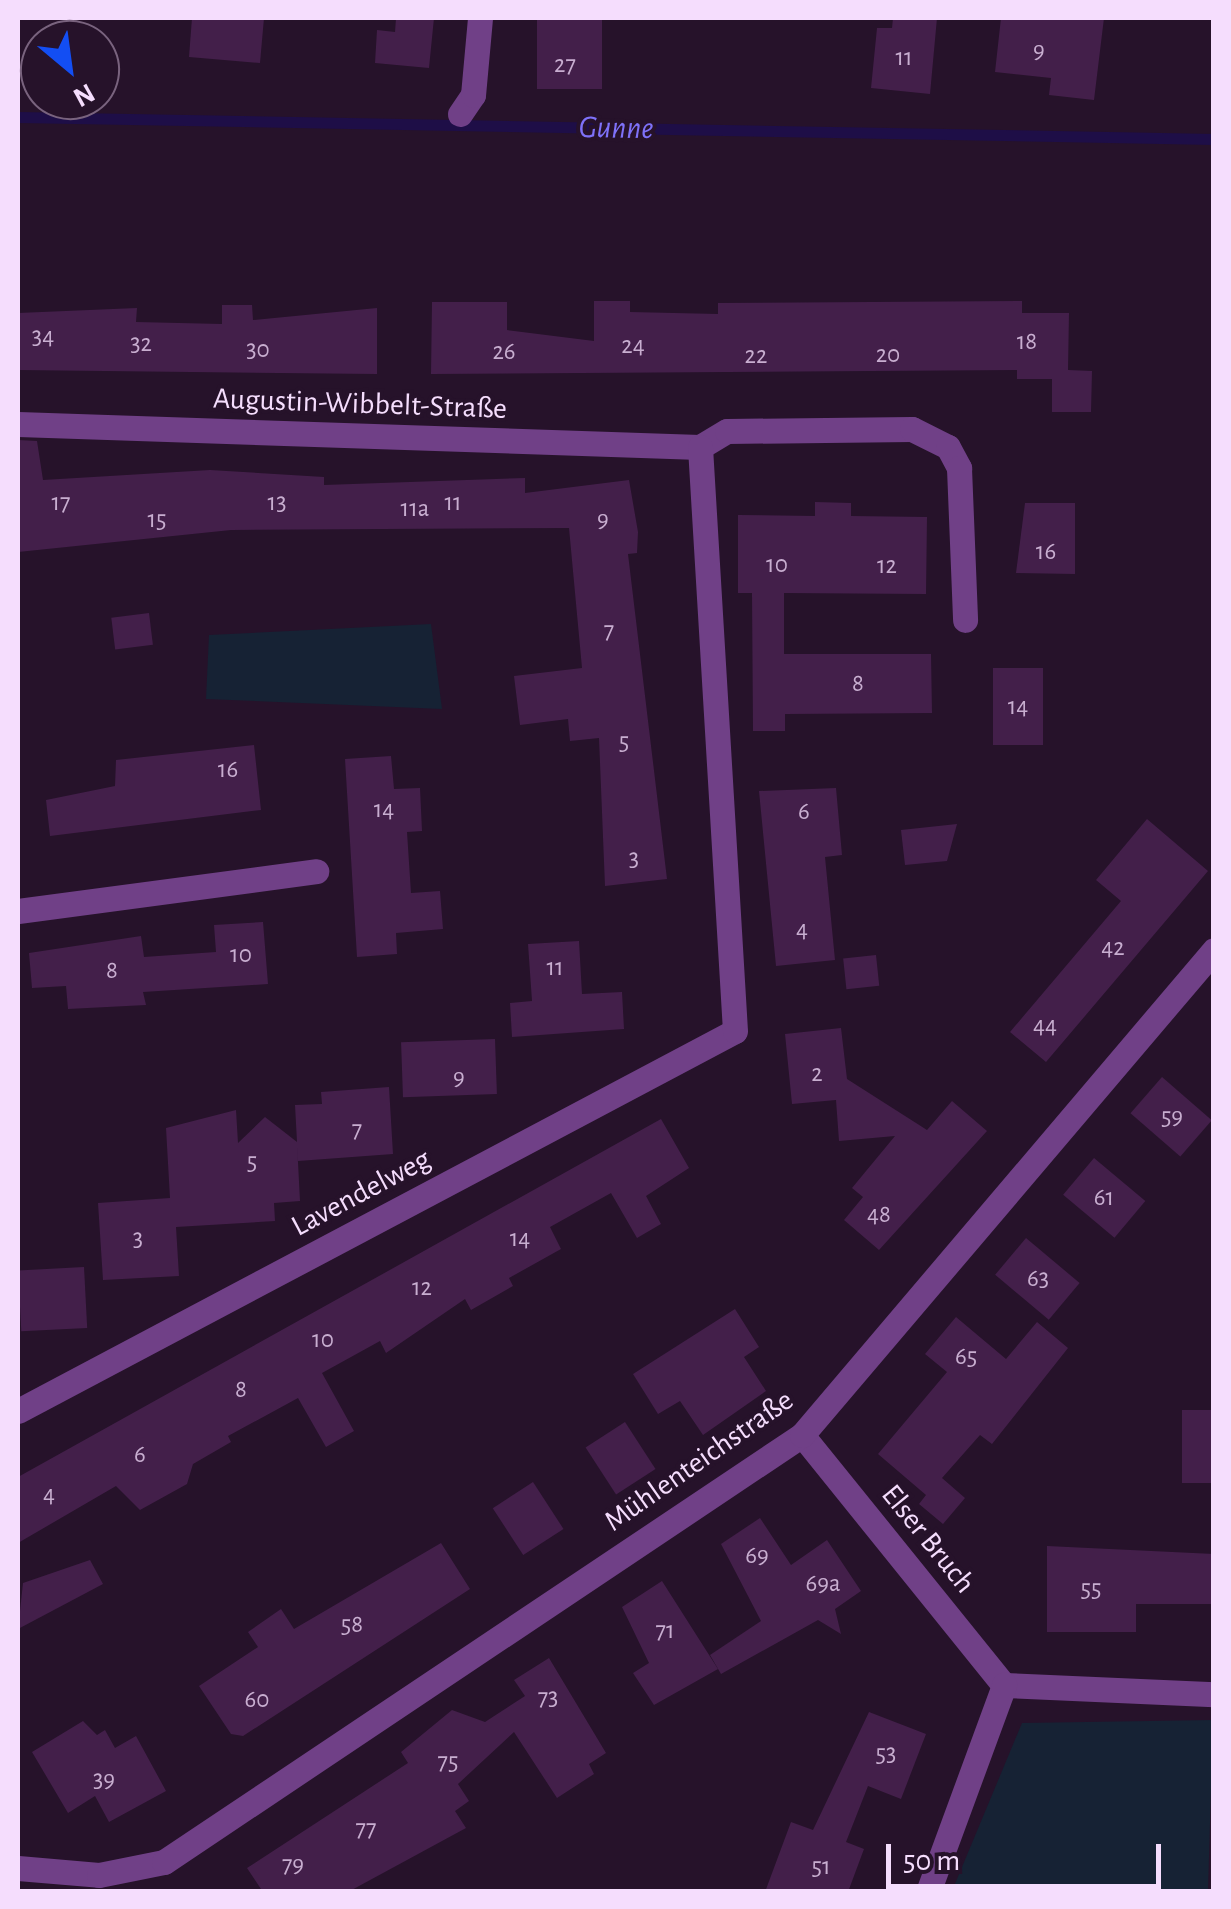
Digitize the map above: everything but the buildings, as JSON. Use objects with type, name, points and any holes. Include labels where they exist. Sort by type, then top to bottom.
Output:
[{"type":"street","points":[[460,114],[473,95],[480,18]]},
{"type":"street","name":"Augustin-Wibbelt-Straße","points":[[18,424],[700,447],[728,432],[912,429],[948,447],[959,468],[965,620]]},
{"type":"street","name":"Lavendelweg","points":[[18,1412],[735,1031],[700,447]]},
{"type":"street","points":[[18,910],[316,871]]},
{"type":"street","name":"Mühlenteichstraße","points":[[18,1868],[99,1875],[164,1862],[802,1435],[1214,950]]},
{"type":"street","name":"Elser Bruch","points":[[802,1435],[1004,1685]]},
{"type":"street","points":[[928,1892],[1004,1685],[1214,1694]]},
{"type":"shaded area","points":[[431,624],[442,709],[206,699],[209,635]]},
{"type":"shaded area","points":[[1213,1720],[1208,1891],[952,1891],[1022,1723]]},
{"type":"waterway","name":"Gunne","points":[[18,117],[1214,139]]}]
